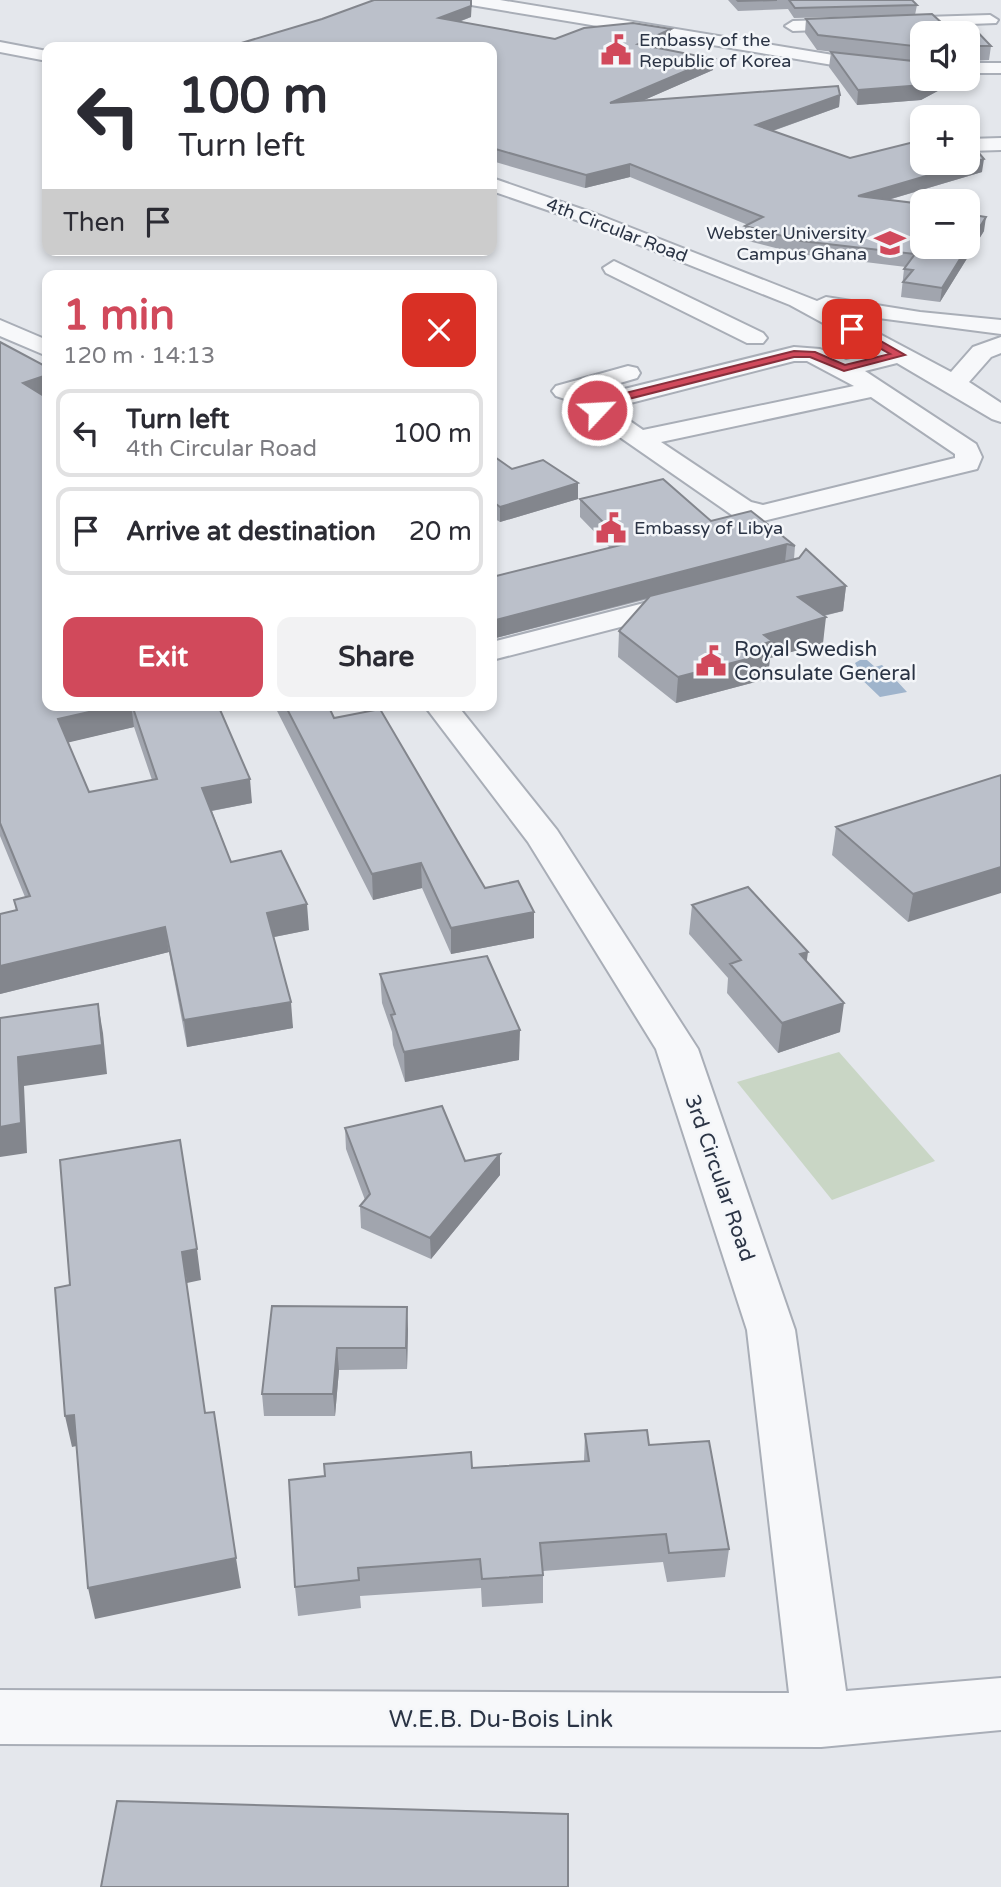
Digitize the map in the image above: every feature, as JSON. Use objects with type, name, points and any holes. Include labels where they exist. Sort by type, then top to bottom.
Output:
[{"type":"street","points":[[471,0],[839,61],[910,68]]},
{"type":"street","points":[[589,20],[613,7]]},
{"type":"street","points":[[975,7],[996,25]]},
{"type":"street","points":[[793,26],[996,25]]},
{"type":"street","points":[[0,47],[42,56]]},
{"type":"street","points":[[980,68],[1001,68]]},
{"type":"street","points":[[980,145],[1001,144]]},
{"type":"street","name":"4th Circular Road","points":[[497,186],[589,218],[797,300],[954,384],[1001,414]]},
{"type":"street","points":[[614,268],[755,338]]},
{"type":"street","points":[[797,300],[920,319],[1001,327]]},
{"type":"street","points":[[717,348],[829,317]]},
{"type":"street","points":[[0,327],[42,347]]},
{"type":"street","points":[[954,384],[982,352],[1001,344]]},
{"type":"street","points":[[794,354],[811,354],[844,368],[967,450],[970,457],[967,463],[763,513],[752,512],[734,504],[597,410],[597,406],[794,354]]},
{"type":"street","points":[[565,391],[692,355]]},
{"type":"street","points":[[844,368],[900,355]]},
{"type":"street","points":[[641,438],[875,389]]},
{"type":"street","points":[[497,651],[706,595]]},
{"type":"street","name":"3rd Circular Road","points":[[445,711],[544,838],[677,1049],[772,1331],[821,1720]]},
{"type":"street","name":"W.E.B. Du-Bois Link","points":[[0,1717],[821,1720],[1001,1704]]},
{"type":"green space","points":[[839,1052],[935,1161],[832,1200],[737,1082]]},
{"type":"water","points":[[867,660],[875,667],[882,665],[907,692],[880,697],[855,673],[859,671],[855,663]]},
{"type":"building","points":[[374,0],[471,0],[471,6],[439,18],[555,39],[584,28],[633,23],[671,29],[638,44],[714,59],[610,103],[838,86],[840,95],[756,125],[850,158],[910,143],[910,175],[930,175],[858,196],[910,202],[910,253],[801,241],[745,226],[763,217],[630,164],[586,175],[497,149],[497,42],[245,42]]},
{"type":"building","points":[[789,0],[912,0],[917,5],[795,8]]},
{"type":"building","points":[[932,14],[940,21],[910,21],[910,46],[818,35],[806,19]]},
{"type":"building","points":[[980,34],[991,46],[980,46]]},
{"type":"building","points":[[831,52],[910,61],[910,86],[858,90]]},
{"type":"building","points":[[980,216],[986,217],[980,227]]},
{"type":"building","points":[[911,259],[960,259],[942,288],[903,282],[913,270],[904,269]]},
{"type":"building","points":[[0,342],[42,364],[42,377],[23,383],[42,395],[42,711],[93,711],[58,719],[89,792],[157,779],[134,711],[221,711],[250,779],[202,788],[231,862],[281,851],[307,904],[267,913],[291,1002],[184,1020],[165,927],[0,966],[0,914],[17,910],[14,900],[30,896],[0,823]]},
{"type":"building","points":[[497,458],[512,469],[543,460],[578,483],[500,507],[497,505]]},
{"type":"building","points":[[663,479],[711,521],[751,511],[795,546],[787,544],[497,620],[497,576],[625,544],[580,499]]},
{"type":"building","points":[[806,549],[846,586],[798,597],[826,617],[764,635],[772,641],[755,647],[766,654],[678,677],[619,631],[650,596],[799,558]]},
{"type":"building","points":[[288,711],[331,711],[334,718],[381,711],[485,888],[518,881],[534,912],[451,928],[421,863],[372,874]]},
{"type":"building","points":[[1001,775],[1001,867],[913,894],[836,827]]},
{"type":"building","points":[[748,887],[808,952],[800,954],[844,1003],[782,1023],[730,964],[741,960],[692,905]]},
{"type":"building","points":[[487,956],[520,1030],[404,1052],[391,1015],[395,1014],[380,974]]},
{"type":"building","points":[[98,1004],[102,1045],[18,1057],[21,1123],[0,1127],[0,1018]]},
{"type":"building","points":[[442,1106],[465,1161],[500,1154],[430,1238],[360,1206],[370,1194],[345,1128]]},
{"type":"building","points":[[180,1140],[197,1249],[182,1252],[205,1413],[214,1412],[236,1558],[88,1588],[74,1415],[65,1416],[55,1288],[70,1285],[60,1160]]},
{"type":"building","points":[[272,1306],[407,1307],[406,1348],[337,1348],[333,1394],[262,1394]]},
{"type":"building","points":[[647,1430],[649,1445],[709,1441],[729,1549],[669,1553],[666,1534],[540,1543],[543,1575],[482,1579],[480,1559],[358,1568],[359,1580],[295,1587],[289,1480],[325,1476],[324,1464],[471,1452],[472,1468],[589,1461],[585,1434]]},
{"type":"building","points":[[117,1801],[568,1814],[568,1887],[101,1887]]},
{"type":"place","name":"Embassy of the Republic of Korea","points":[[616,50]]},
{"type":"place","name":"Webster University Campus Ghana","points":[[890,243]]},
{"type":"place","name":"Embassy of Libya","points":[[611,528]]},
{"type":"place","name":"Royal Swedish Consulate General","points":[[711,661]]},
{"type":"route","points":[[597,410],[601,402],[794,354],[819,356],[844,368],[900,355],[852,329]]}]
